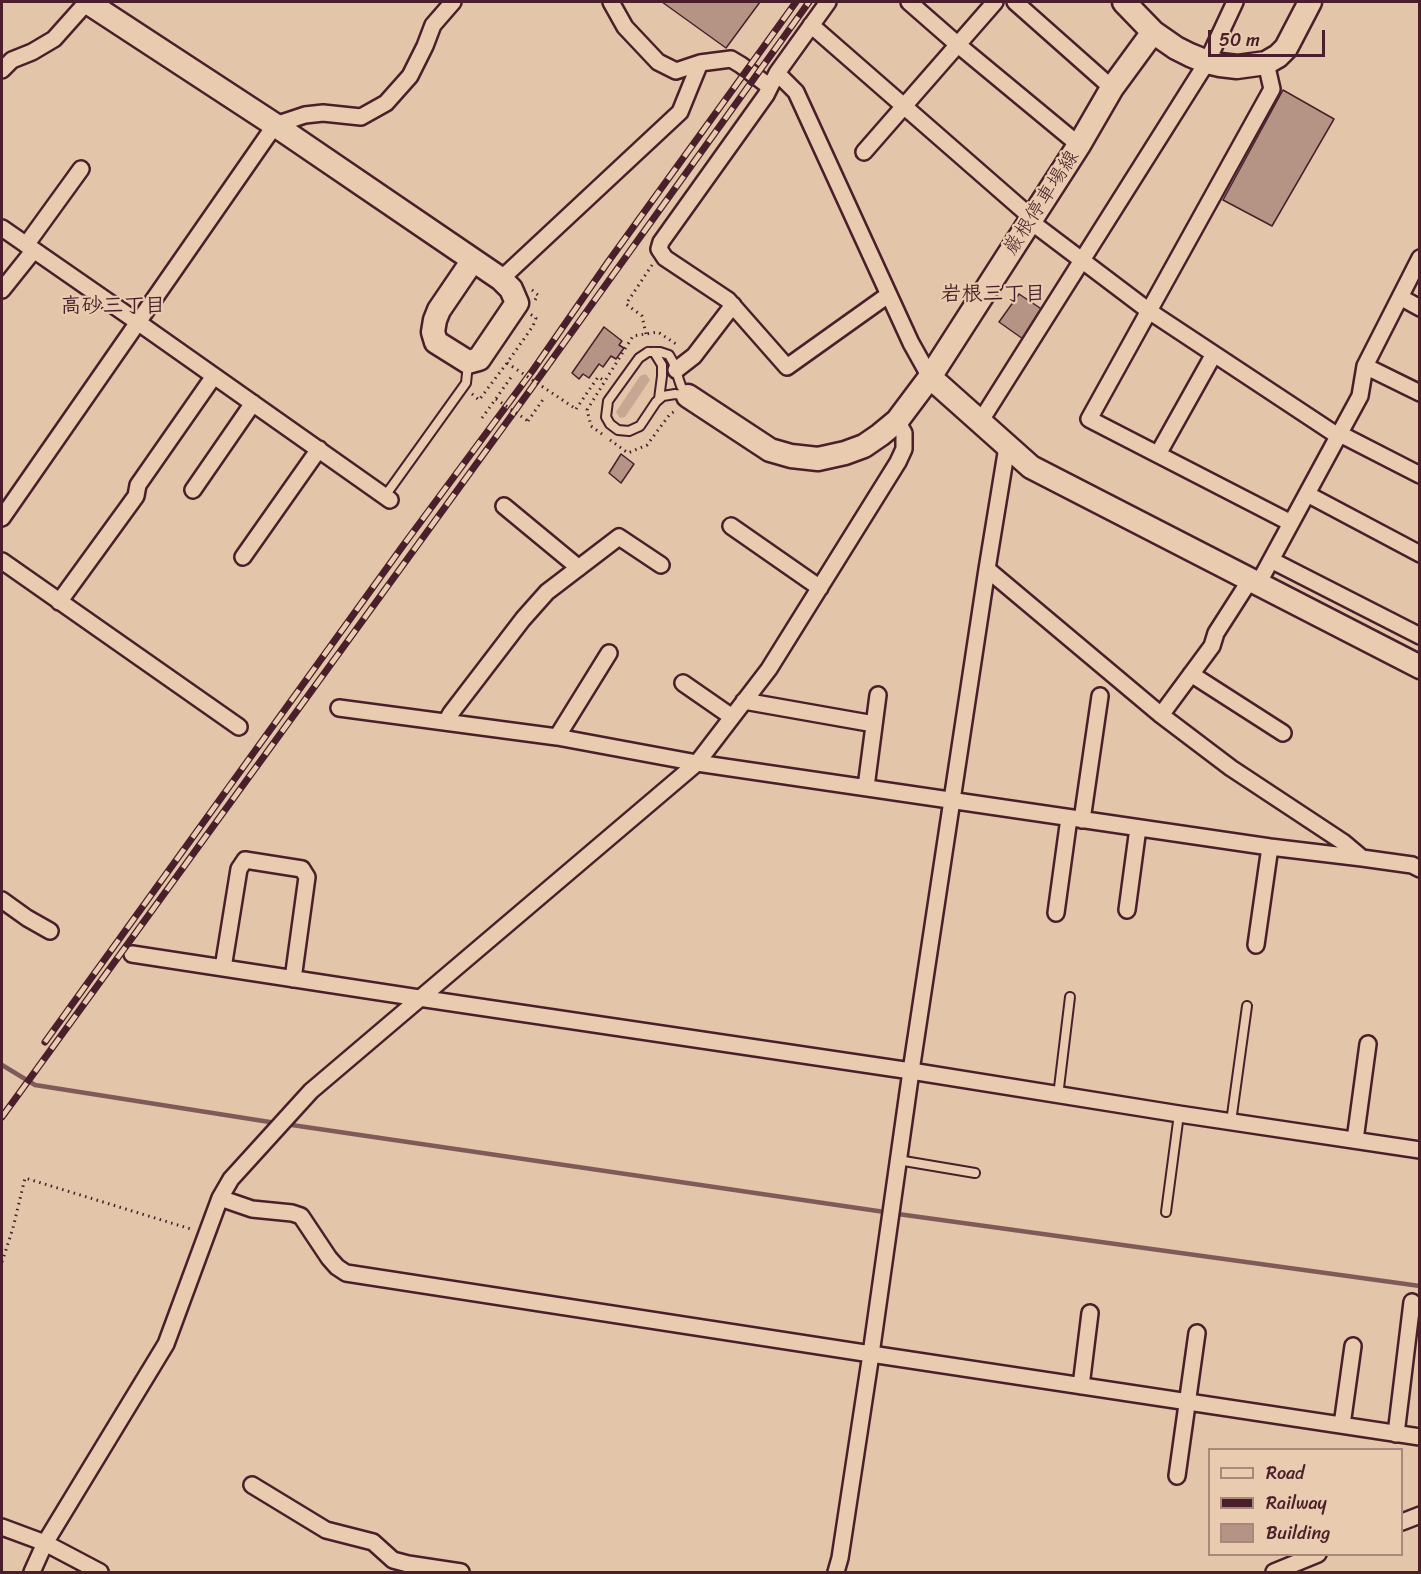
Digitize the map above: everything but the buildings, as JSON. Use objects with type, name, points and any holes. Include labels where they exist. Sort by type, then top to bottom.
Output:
[{"type":"street","points":[[2,70],[12,60],[54,39],[87,2],[275,125],[501,279],[511,289],[516,303],[479,359],[468,362],[436,342],[433,332],[439,310],[473,260]]},
{"type":"street","points":[[2,518],[275,125],[305,115],[323,113],[361,117],[386,103],[410,76],[425,46],[432,25],[453,2]]},
{"type":"street","points":[[611,2],[625,27],[658,62],[676,71],[700,63],[731,59],[770,87]]},
{"type":"street","points":[[828,2],[777,73],[766,95],[661,242],[659,249],[665,258],[728,300],[787,367],[888,295]]},
{"type":"street","points":[[909,2],[957,45],[1079,145]]},
{"type":"street","points":[[864,152],[995,2]]},
{"type":"street","points":[[1015,2],[1112,88]]},
{"type":"street","points":[[1124,2],[1153,32],[1176,48],[1207,62],[1237,67],[1266,63],[1278,56],[1286,48],[1310,2]]},
{"type":"street","points":[[980,422],[1207,62],[1233,2]]},
{"type":"street","points":[[811,25],[1031,220],[1149,311],[1339,435],[1419,475]]},
{"type":"street","name":"巌根停車場線","points":[[688,396],[770,450],[800,457],[818,459],[864,446],[897,421],[930,377],[1079,145],[1112,88],[1153,32]]},
{"type":"street","points":[[501,279],[680,112],[700,63]]},
{"type":"street","points":[[1266,63],[1272,89],[1089,419],[1291,523]]},
{"type":"street","points":[[777,73],[796,92],[911,344],[930,377],[1031,467],[1419,665]]},
{"type":"street","points":[[2,291],[81,169]]},
{"type":"street","points":[[2,228],[387,498]]},
{"type":"street","points":[[1161,715],[1212,646],[1216,633],[1271,560],[1360,396],[1365,366],[1419,258]]},
{"type":"street","points":[[1400,297],[1419,308]]},
{"type":"street","points":[[676,370],[694,357],[733,305]]},
{"type":"street","points":[[1158,454],[1214,354]]},
{"type":"street","points":[[1365,366],[1419,393]]},
{"type":"street","points":[[59,602],[136,496],[138,485],[214,376]]},
{"type":"street","points":[[193,490],[253,403]]},
{"type":"street","points":[[32,1572],[45,1543],[166,1344],[220,1198],[231,1179],[310,1091],[698,763],[768,669],[898,462],[904,449],[904,433],[897,421]]},
{"type":"street","points":[[836,1572],[840,1558],[911,1071],[1007,447]]},
{"type":"street","points":[[243,557],[319,449]]},
{"type":"street","points":[[1307,494],[1419,554]]},
{"type":"street","points":[[504,506],[579,567]]},
{"type":"street","points":[[731,526],[820,588]]},
{"type":"street","points":[[446,722],[523,619],[548,592],[619,537],[661,565]]},
{"type":"street","points":[[1271,560],[1419,636]]},
{"type":"street","points":[[2,561],[239,727]]},
{"type":"street","points":[[987,569],[1161,715],[1231,768],[1343,842],[1362,858]]},
{"type":"street","points":[[557,737],[609,653]]},
{"type":"street","points":[[1191,674],[1282,734]]},
{"type":"street","points":[[683,683],[732,717]]},
{"type":"street","points":[[866,787],[878,696]]},
{"type":"street","points":[[1056,913],[1100,696]]},
{"type":"street","points":[[744,701],[874,724]]},
{"type":"street","points":[[339,708],[557,737],[698,763],[1270,848],[1412,865],[1419,869]]},
{"type":"street","points":[[1127,910],[1138,828]]},
{"type":"street","points":[[1256,945],[1270,848]]},
{"type":"street","points":[[223,968],[239,869],[245,860],[302,869],[307,877],[293,979]]},
{"type":"street","points":[[2,900],[50,931]]},
{"type":"street","points":[[132,954],[1419,1150]]},
{"type":"street","points":[[1355,1140],[1368,1044]]},
{"type":"street","points":[[220,1198],[252,1209],[301,1216],[328,1258],[346,1273],[1419,1437]]},
{"type":"street","points":[[1396,1434],[1412,1302]]},
{"type":"street","points":[[1081,1386],[1090,1313]]},
{"type":"street","points":[[1177,1476],[1197,1333]]},
{"type":"street","points":[[1342,1425],[1353,1346]]},
{"type":"street","points":[[252,1485],[326,1530],[373,1542],[393,1560],[460,1572]]},
{"type":"street","points":[[1403,1521],[1419,1515]]},
{"type":"street","points":[[2,1527],[45,1543],[100,1572]]},
{"type":"street","points":[[1274,1572],[1313,1556]]},
{"type":"lane","points":[[648,352],[669,355],[681,386],[688,396],[675,394],[663,396],[656,402],[640,426],[629,431],[618,430],[610,424],[606,417],[608,401],[639,358],[648,352]]},
{"type":"lane","points":[[654,352],[662,365],[659,399]]},
{"type":"lane","points":[[387,498],[466,383],[468,362]]},
{"type":"lane","points":[[1058,1096],[1070,997]]},
{"type":"lane","points":[[1231,1122],[1246,1006]]},
{"type":"lane","points":[[1166,1212],[1179,1114]]},
{"type":"lane","points":[[898,1160],[975,1173]]},
{"type":"path","points":[[646,334],[642,316],[626,304],[661,251]]},
{"type":"path","points":[[470,393],[479,400],[507,363],[533,326],[536,318],[529,313]]},
{"type":"path","points":[[507,363],[576,410],[598,376],[605,381]]},
{"type":"path","points":[[482,418],[512,376]]},
{"type":"path","points":[[496,399],[528,421],[544,398]]},
{"type":"path","points":[[2,1262],[25,1178],[207,1234]]},
{"type":"shaded area","points":[[646,374],[650,380],[625,417],[620,418],[616,412],[640,376]]},
{"type":"waterway","points":[[2,1065],[35,1085],[276,1123]]},
{"type":"waterway","points":[[285,1124],[905,1215],[1420,1286]]},
{"type":"railway","points":[[45,1042],[402,547],[533,370],[796,2]]},
{"type":"railway","points":[[2,1117],[809,2]]},
{"type":"district","name":"岩根三丁目","points":[[993,295]]},
{"type":"district","name":"高砂三丁目","points":[[113,307]]}]
